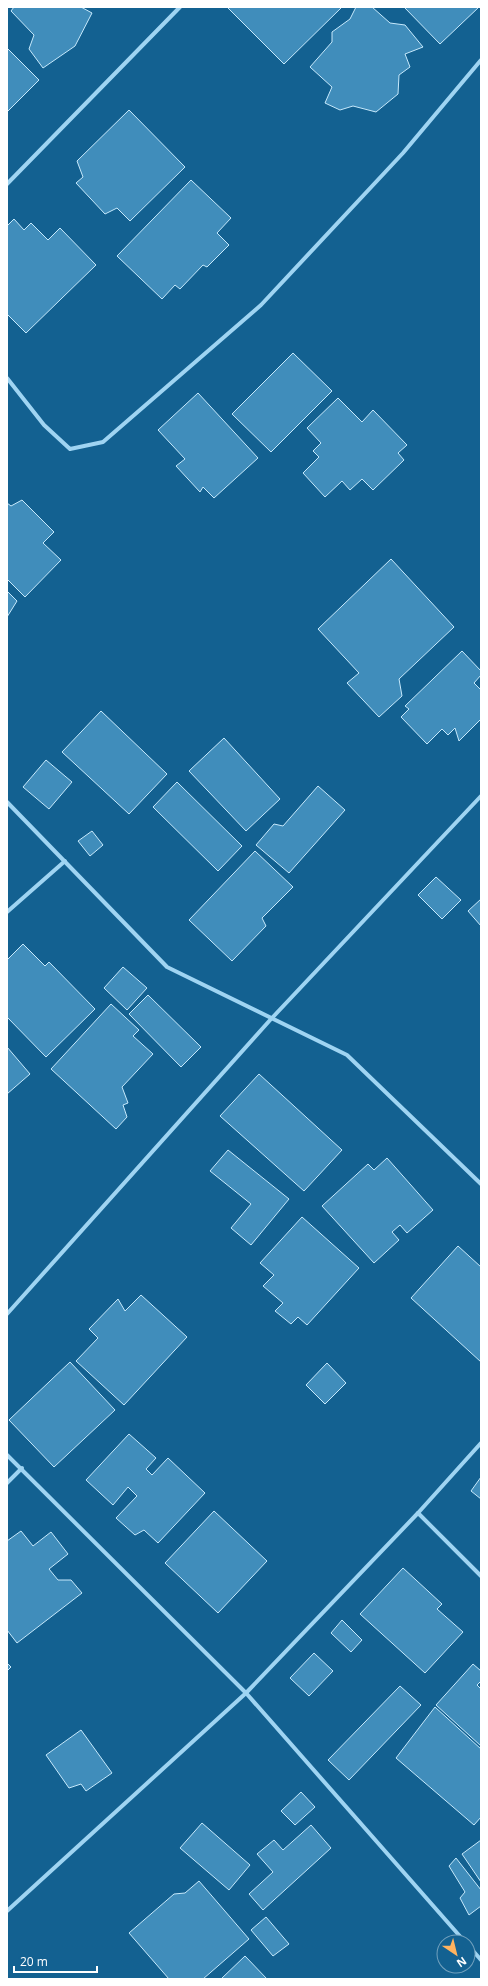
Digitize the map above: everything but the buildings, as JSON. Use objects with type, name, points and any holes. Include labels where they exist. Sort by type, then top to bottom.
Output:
[{"type":"street","points":[[7,184],[180,7]]},
{"type":"street","points":[[7,378],[44,425],[70,449],[103,442],[261,305],[404,153],[481,60]]},
{"type":"street","points":[[7,1314],[271,1019],[481,796]]},
{"type":"street","points":[[7,802],[167,967],[347,1055],[481,1184]]},
{"type":"street","points":[[7,912],[65,861]]},
{"type":"street","points":[[7,1910],[246,1693],[418,1513],[481,1443]]},
{"type":"street","points":[[7,1455],[22,1468],[246,1693],[458,1934]]},
{"type":"street","points":[[7,1483],[22,1468]]},
{"type":"street","points":[[418,1513],[481,1576]]}]
